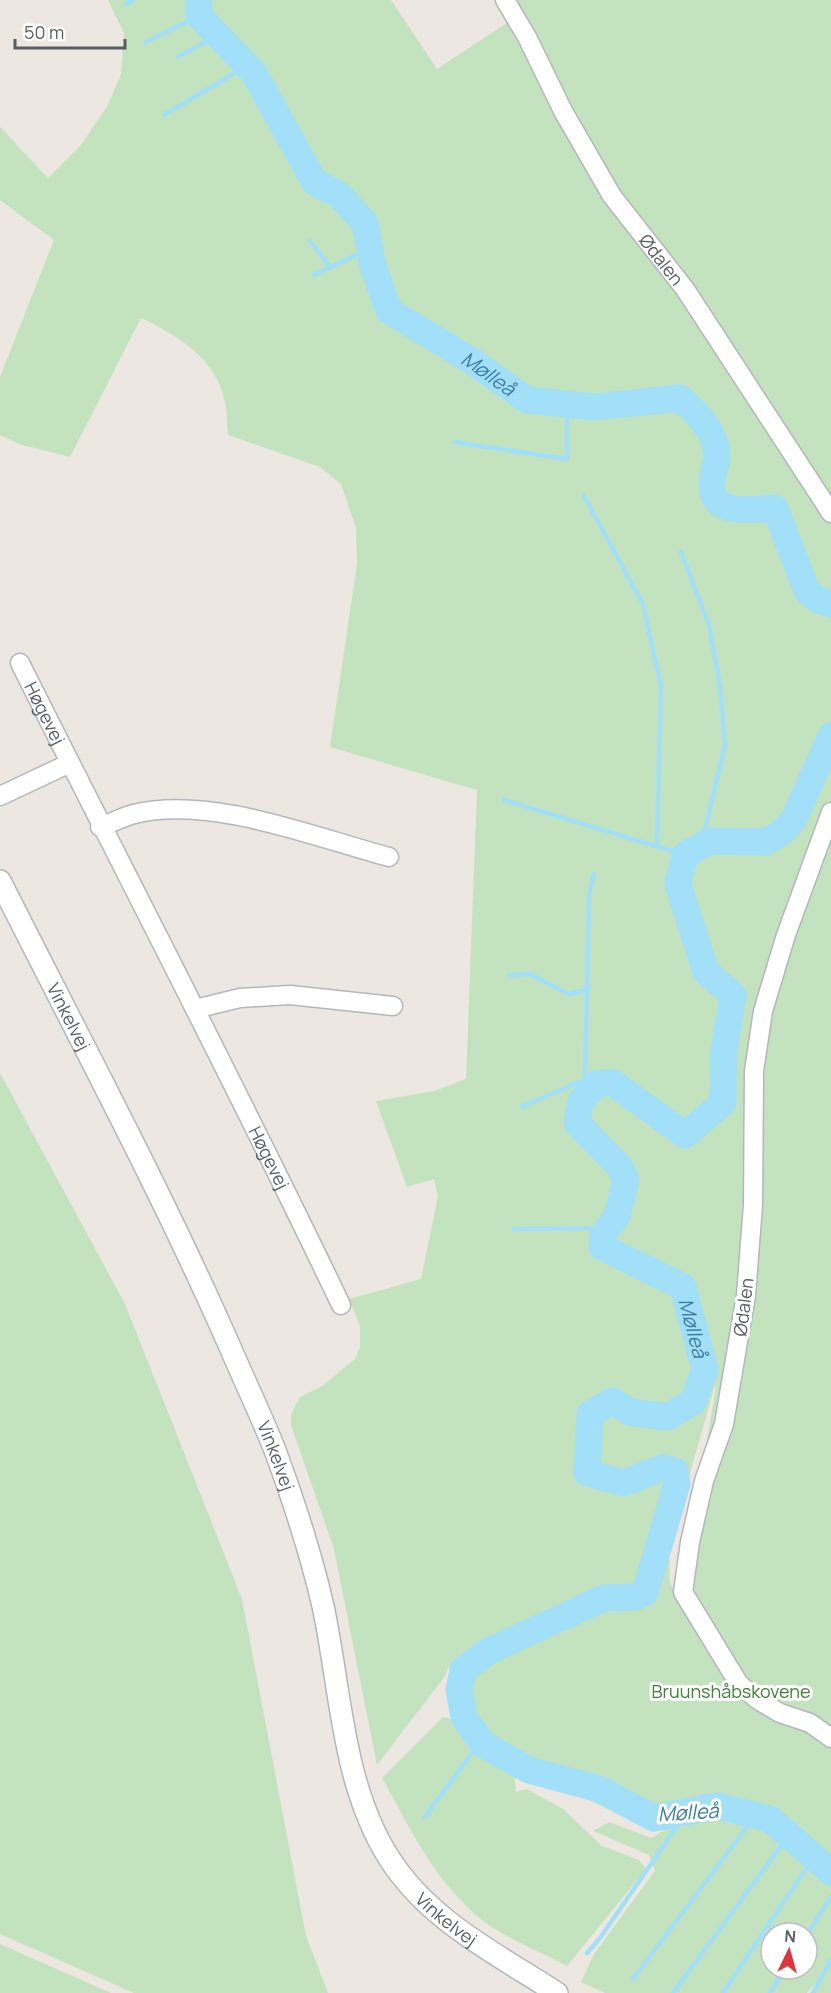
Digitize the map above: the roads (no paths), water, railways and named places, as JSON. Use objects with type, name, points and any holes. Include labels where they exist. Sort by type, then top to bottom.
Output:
[{"type":"street","name":"Ødalen","points":[[505,0],[527,37],[562,111],[612,195],[685,289],[831,513]]},
{"type":"street","name":"Høgevej","points":[[20,663],[341,1305]]},
{"type":"street","name":"Høgevej","points":[[0,796],[70,763]]},
{"type":"street","points":[[100,827],[135,814],[164,810],[224,812],[389,857]]},
{"type":"street","name":"Ødalen","points":[[831,812],[786,935],[763,1011],[754,1071],[753,1204],[746,1295],[724,1424],[704,1481],[690,1542],[683,1592],[739,1684],[772,1709],[810,1723],[831,1738]]},
{"type":"street","name":"Vinkelvej","points":[[0,881],[169,1215],[275,1452],[306,1541],[322,1605],[356,1785],[372,1830],[390,1860],[416,1894],[450,1925],[557,1993]]},
{"type":"street","points":[[195,1009],[240,998],[290,994],[393,1006]]},
{"type":"waterway","points":[[126,4],[133,0]]},
{"type":"waterway","name":"Mølleå","points":[[199,0],[199,16],[254,73],[315,183],[338,194],[365,223],[373,266],[389,311],[472,361],[527,400],[595,407],[680,398],[709,430],[716,446],[717,455],[712,483],[713,494],[718,502],[735,509],[775,508],[807,591],[818,600],[831,604]]},
{"type":"waterway","points":[[146,42],[199,16]]},
{"type":"waterway","points":[[178,57],[218,35]]},
{"type":"waterway","points":[[164,115],[247,66]]},
{"type":"waterway","points":[[310,241],[330,267]]},
{"type":"waterway","points":[[314,275],[369,249]]},
{"type":"waterway","points":[[454,442],[567,459],[567,404]]},
{"type":"waterway","points":[[584,496],[643,604],[661,687],[657,846]]},
{"type":"waterway","points":[[681,552],[709,625],[720,686],[725,745],[701,846]]},
{"type":"waterway","name":"Mølleå","points":[[831,736],[794,819],[780,834],[765,842],[710,841],[685,855],[678,884],[706,972],[733,995],[724,1049],[723,1103],[685,1135],[613,1083],[598,1083],[581,1101],[577,1123],[620,1167],[626,1181],[617,1216],[603,1235],[602,1247],[683,1287],[705,1370],[693,1402],[667,1417],[629,1412],[613,1401],[590,1414],[587,1473],[624,1483],[662,1468],[675,1471],[677,1484],[645,1593],[635,1597],[604,1598],[489,1651],[463,1670],[459,1690],[464,1717],[484,1745],[529,1770],[599,1789],[654,1818],[717,1806],[770,1819],[831,1872]]},
{"type":"waterway","points":[[504,800],[685,855]]},
{"type":"waterway","points":[[585,1082],[589,895],[594,874]]},
{"type":"waterway","points":[[509,975],[530,974],[568,994],[586,990]]},
{"type":"waterway","points":[[522,1107],[579,1082],[598,1083]]},
{"type":"waterway","points":[[514,1229],[608,1228]]},
{"type":"waterway","points":[[425,1817],[481,1741]]},
{"type":"waterway","points":[[587,1953],[600,1938],[687,1812]]},
{"type":"waterway","points":[[633,1979],[756,1815]]},
{"type":"waterway","points":[[673,1993],[789,1835]]},
{"type":"waterway","points":[[723,1993],[814,1857]]},
{"type":"waterway","points":[[816,1921],[831,1897]]},
{"type":"waterway","points":[[813,1993],[831,1960]]},
{"type":"waterway","points":[[770,1993],[778,1981]]},
{"type":"park label","name":"Bruunshåbskovene","points":[[731,1691]]}]
